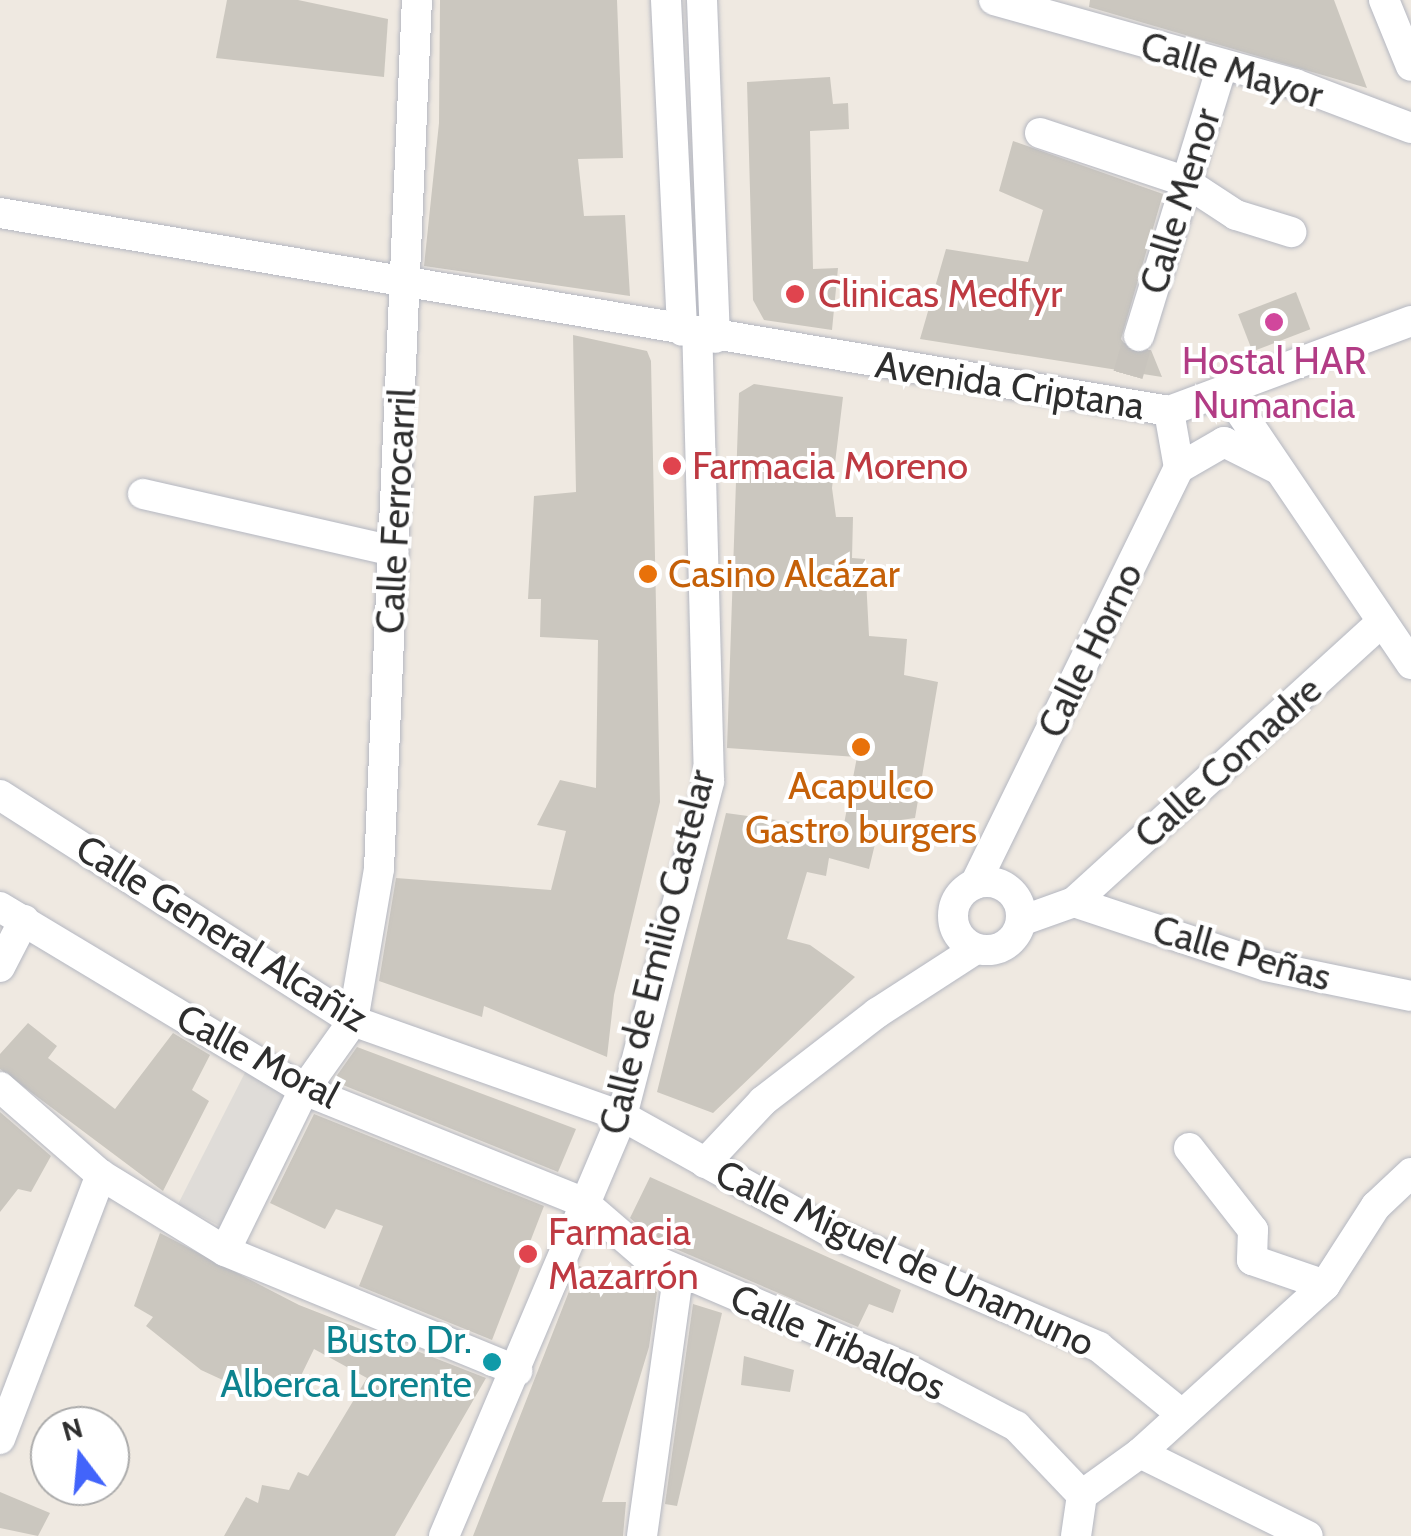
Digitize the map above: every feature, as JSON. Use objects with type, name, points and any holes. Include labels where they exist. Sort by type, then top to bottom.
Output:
[{"type":"street","points":[[666,0],[698,334]]},
{"type":"street","points":[[698,334],[702,0]]},
{"type":"street","name":"Calle Mayor","points":[[994,0],[1222,67],[1294,84],[1411,128]]},
{"type":"street","points":[[1384,0],[1411,66]]},
{"type":"street","name":"Calle Ferrocarril","points":[[352,1021],[380,868],[406,284],[412,1]]},
{"type":"street","name":"Calle Menor","points":[[1139,336],[1222,67]]},
{"type":"street","points":[[1040,133],[1184,181],[1236,215],[1291,232]]},
{"type":"street","name":"Avenida Criptana","points":[[3,222],[698,334],[1125,388],[1169,411],[1229,394],[1411,321]]},
{"type":"street","name":"Calle de Emilio Castelar","points":[[444,1536],[622,1116],[708,781],[698,334]]},
{"type":"street","points":[[1229,394],[1411,664]]},
{"type":"street","points":[[1169,411],[1179,468],[1224,442],[1279,469]]},
{"type":"street","name":"Calle Horno","points":[[975,884],[1179,468]]},
{"type":"street","points":[[143,494],[394,551]]},
{"type":"street","name":"Calle Comadre","points":[[1074,902],[1382,622]]},
{"type":"street","name":"Calle General Alcañiz","points":[[0,795],[352,1021],[622,1116]]},
{"type":"street","points":[[965,938],[953,906],[975,884],[1009,889],[1022,921]]},
{"type":"street","points":[[965,938],[1000,948],[1022,921],[1074,902]]},
{"type":"street","name":"Calle Peñas","points":[[1074,902],[1266,966],[1411,996]]},
{"type":"street","points":[[0,968],[12,914]]},
{"type":"street","name":"Calle Moral","points":[[12,914],[304,1090],[584,1202]]},
{"type":"street","points":[[704,1164],[764,1102],[965,938]]},
{"type":"street","points":[[226,1251],[304,1090],[352,1021]]},
{"type":"street","points":[[0,1087],[102,1175],[226,1251],[517,1371]]},
{"type":"street","name":"Calle Miguel de Unamuno","points":[[622,1116],[832,1232],[1098,1347],[1180,1412]]},
{"type":"street","points":[[1189,1148],[1253,1230],[1252,1260],[1325,1285]]},
{"type":"street","points":[[1076,1536],[1082,1495],[1140,1452],[1325,1285],[1376,1206],[1411,1172]]},
{"type":"street","points":[[0,1440],[102,1175]]},
{"type":"street","name":"Calle Tribaldos","points":[[584,1202],[646,1257],[901,1366],[1016,1426],[1082,1495]]},
{"type":"street","points":[[642,1536],[679,1271]]},
{"type":"street","points":[[1140,1452],[1308,1536]]},
{"type":"shaded area","points":[[255,1053],[309,1081],[232,1232],[178,1204]]},
{"type":"building","points":[[227,0],[298,0],[388,19],[384,77],[216,58]]},
{"type":"building","points":[[440,0],[617,0],[623,158],[578,159],[584,216],[625,215],[630,296],[424,266],[439,123]]},
{"type":"building","points":[[1090,0],[1334,0],[1367,88],[1089,7]]},
{"type":"building","points":[[830,77],[833,104],[848,103],[849,129],[810,131],[813,269],[838,268],[832,330],[764,320],[753,300],[747,82]]},
{"type":"building","points":[[1013,141],[1163,194],[1121,339],[1133,354],[1151,350],[1162,377],[920,339],[946,249],[1028,262],[1043,210],[999,191]]},
{"type":"building","name":"Hostal HAR Numancia","points":[[1296,292],[1310,329],[1252,352],[1238,314]]},
{"type":"building","points":[[573,335],[647,351],[651,361],[660,802],[614,995],[607,1057],[484,1006],[482,1017],[379,981],[396,878],[551,890],[566,831],[537,825],[560,780],[596,788],[598,640],[540,637],[541,599],[528,599],[534,496],[576,492]]},
{"type":"building","points":[[754,384],[843,397],[832,488],[836,517],[853,517],[852,558],[865,559],[869,636],[907,639],[904,675],[938,682],[915,818],[880,823],[869,869],[829,858],[826,876],[807,872],[787,939],[810,945],[855,977],[713,1113],[657,1092],[726,813],[843,829],[857,757],[727,748],[739,393]]},
{"type":"building","points":[[28,1023],[57,1046],[48,1058],[115,1109],[173,1033],[210,1055],[192,1090],[209,1101],[163,1191],[0,1069],[0,1054]]},
{"type":"building","points":[[357,1047],[576,1129],[558,1172],[333,1081]]},
{"type":"building","points":[[0,1112],[51,1156],[31,1192],[18,1189],[0,1212]]},
{"type":"building","points":[[314,1114],[544,1206],[492,1340],[359,1286],[383,1226],[336,1209],[325,1229],[270,1203]]},
{"type":"building","points":[[650,1177],[901,1290],[893,1313],[869,1304],[858,1327],[657,1241],[630,1218]]},
{"type":"building","points":[[160,1233],[299,1305],[486,1378],[395,1536],[224,1536],[246,1497],[258,1503],[262,1485],[289,1490],[298,1472],[308,1476],[367,1378],[314,1349],[293,1392],[251,1376],[240,1388],[201,1370],[146,1326],[153,1317],[134,1306]]},
{"type":"building","points":[[579,1266],[657,1292],[649,1347],[602,1502],[626,1502],[623,1536],[473,1536]]},
{"type":"building","points":[[693,1304],[722,1313],[677,1506],[665,1504]]},
{"type":"building","points":[[744,1356],[794,1370],[790,1392],[741,1385]]},
{"type":"building","points":[[0,1492],[50,1513],[38,1536],[0,1528]]},
{"type":"tunnel","points":[[1128,375],[1139,336]]},
{"type":"place","name":"Clinicas Medfyr","points":[[795,294]]},
{"type":"place","name":"Hostal HAR Numancia","points":[[1274,322]]},
{"type":"place","name":"Farmacia Moreno","points":[[672,466]]},
{"type":"place","name":"Casino Alcázar","points":[[648,574]]},
{"type":"place","name":"Acapulco Gastro burgers","points":[[861,747]]},
{"type":"place","name":"Farmacia Mazarrón","points":[[528,1254]]},
{"type":"place","name":"Busto Dr. Alberca Lorente","points":[[492,1362]]}]
